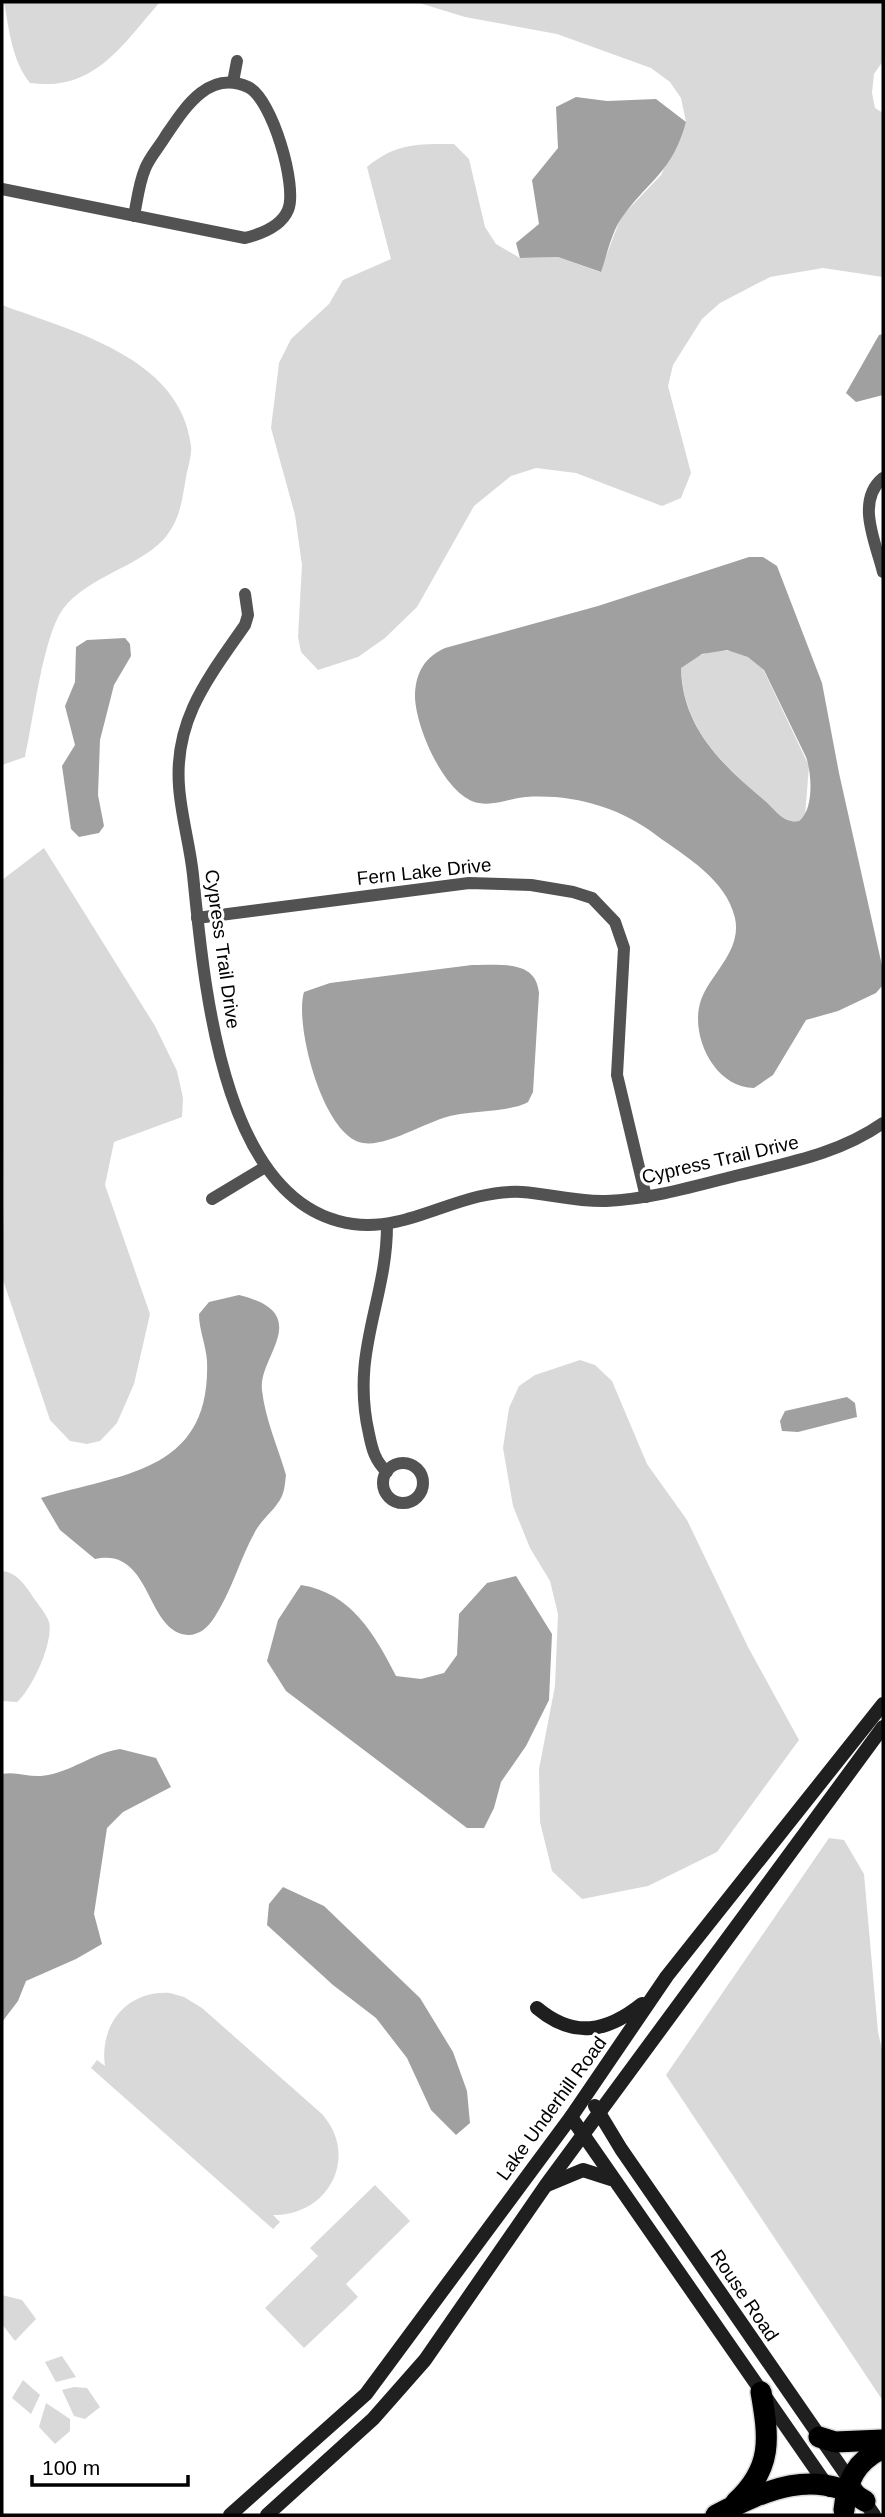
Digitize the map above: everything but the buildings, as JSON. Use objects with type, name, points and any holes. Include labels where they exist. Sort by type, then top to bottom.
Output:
[{"type":"highway","points":[[723,2512],[752,2487],[763,2465],[768,2443],[761,2392]]},
{"type":"highway","points":[[819,2437],[835,2442],[883,2440]]},
{"type":"highway","points":[[843,2495],[866,2457],[883,2448]]},
{"type":"highway","points":[[723,2512],[773,2490],[803,2483],[843,2495],[870,2508]]},
{"type":"street","points":[[233,82],[237,61]]},
{"type":"street","points":[[2,190],[245,238],[263,233],[288,211],[293,193],[266,105],[250,88],[233,82],[214,85],[193,97],[145,168],[134,216]]},
{"type":"street","points":[[883,478],[872,490],[868,508],[883,572]]},
{"type":"street","name":"Cypress Trail Drive","points":[[245,594],[248,613],[245,625],[198,693],[180,746],[179,786],[211,1023],[241,1117],[265,1167],[291,1197],[322,1216],[355,1224],[387,1225],[463,1199],[496,1193],[523,1192],[593,1201],[646,1197],[822,1154],[856,1140],[883,1123]]},
{"type":"street","name":"Fern Lake Drive","points":[[197,918],[469,883],[531,885],[573,891],[592,898],[615,922],[624,948],[617,1075],[646,1197]]},
{"type":"street","points":[[212,1199],[265,1167]]},
{"type":"street","points":[[387,1225],[386,1255],[367,1333],[362,1377],[365,1417],[373,1452],[387,1472]]},
{"type":"street","name":"Lake Underhill Road","points":[[230,2515],[366,2394],[571,2117],[654,1994],[883,1704]]},
{"type":"street","points":[[267,2515],[373,2419],[425,2360],[546,2185],[883,1727]]},
{"type":"street","points":[[537,2008],[562,2025],[582,2029],[599,2027],[625,2017],[654,1994]]},
{"type":"street","name":"Rouse Road","points":[[587,2093],[819,2437],[843,2495]]},
{"type":"street","points":[[571,2117],[611,2179],[761,2392],[843,2495]]},
{"type":"street","points":[[546,2185],[583,2171],[611,2179]]},
{"type":"shaded area","points":[[4,2],[160,2],[105,62],[90,73],[53,84],[30,83],[24,74],[12,44]]},
{"type":"shaded area","points":[[416,2],[883,2],[883,61],[874,74],[872,93],[875,108],[883,113],[883,277],[823,268],[770,277],[720,303],[702,319],[673,365],[668,386],[691,473],[681,498],[662,506],[576,473],[536,468],[511,476],[474,506],[417,607],[385,638],[358,657],[318,670],[301,652],[298,637],[302,565],[295,515],[271,428],[279,363],[291,339],[329,304],[343,280],[391,259],[367,167],[388,153],[408,146],[454,144],[469,159],[485,227],[496,244],[520,258],[558,257],[600,272],[621,217],[661,175],[686,122],[681,98],[670,82],[651,68],[557,34],[465,17]]},
{"type":"shaded area","points":[[576,97],[607,101],[656,99],[686,122],[667,164],[619,222],[601,272],[558,257],[520,258],[516,243],[539,224],[532,180],[558,148],[556,107]]},
{"type":"shaded area","points":[[2,305],[89,338],[119,352],[145,369],[167,390],[183,415],[191,450],[179,510],[169,533],[152,550],[98,580],[63,609],[44,658],[25,757],[2,765]]},
{"type":"shaded area","points":[[883,334],[883,395],[856,402],[846,393],[879,335]]},
{"type":"shaded area","points":[[749,557],[763,557],[777,566],[822,683],[883,970],[882,986],[876,993],[838,1011],[806,1020],[773,1075],[754,1088],[740,1086],[716,1069],[702,1043],[699,1028],[701,1000],[730,951],[736,930],[730,904],[714,880],[642,825],[595,804],[544,797],[485,804],[466,798],[455,788],[434,758],[420,723],[415,694],[417,679],[423,666],[438,652],[598,606]],"holes":[[[727,650],[748,657],[764,670],[806,757],[810,772],[809,800],[804,816],[799,821],[788,820],[780,815],[733,773],[707,743],[688,709],[681,668],[702,654]]]},
{"type":"shaded area","points":[[125,638],[130,644],[131,656],[114,685],[100,740],[98,795],[104,826],[99,833],[79,837],[71,829],[62,766],[75,745],[65,706],[75,682],[76,647],[87,640]]},
{"type":"shaded area","points":[[715,650],[739,651],[758,662],[764,671],[809,766],[805,816],[799,821],[784,818],[748,786],[719,758],[697,726],[683,689],[681,668],[690,659]]},
{"type":"shaded area","points":[[44,848],[155,1026],[177,1071],[183,1098],[182,1117],[114,1142],[105,1185],[150,1314],[134,1384],[117,1423],[100,1441],[87,1444],[70,1441],[50,1420],[2,1277],[2,880]]},
{"type":"shaded area","points":[[472,965],[514,966],[531,974],[536,982],[539,993],[533,1092],[528,1102],[513,1107],[444,1118],[384,1141],[363,1143],[349,1136],[324,1101],[315,1077],[303,1028],[304,992],[330,983]]},
{"type":"shaded area","points":[[239,1295],[262,1303],[275,1313],[279,1324],[278,1337],[263,1377],[262,1390],[286,1475],[285,1486],[279,1501],[256,1530],[214,1618],[203,1630],[188,1635],[174,1630],[163,1620],[128,1565],[114,1558],[95,1559],[60,1530],[41,1498],[130,1473],[156,1462],[178,1447],[194,1426],[204,1398],[207,1361],[199,1314],[209,1302]]},
{"type":"shaded area","points":[[580,1360],[595,1365],[612,1381],[647,1464],[687,1520],[748,1647],[799,1740],[717,1852],[648,1886],[582,1899],[552,1871],[540,1822],[539,1769],[555,1686],[558,1614],[550,1581],[530,1548],[513,1506],[503,1448],[509,1408],[519,1386],[535,1375]]},
{"type":"shaded area","points":[[847,1397],[855,1403],[857,1417],[798,1432],[782,1431],[780,1421],[785,1411]]},
{"type":"shaded area","points":[[2,1571],[11,1573],[22,1582],[49,1622],[50,1631],[45,1653],[29,1687],[17,1702],[2,1701]]},
{"type":"shaded area","points":[[516,1576],[552,1634],[549,1700],[526,1746],[501,1782],[494,1808],[484,1828],[467,1828],[286,1691],[267,1661],[278,1620],[301,1585],[319,1589],[334,1597],[359,1617],[396,1676],[421,1679],[444,1673],[457,1655],[459,1614],[487,1583]]},
{"type":"shaded area","points":[[120,1749],[156,1758],[171,1787],[123,1812],[107,1828],[94,1914],[102,1944],[76,1959],[26,1981],[18,2001],[2,2022],[2,1774],[52,1774],[100,1754]]},
{"type":"shaded area","points":[[829,1838],[844,1840],[864,1874],[878,2032],[883,2054],[883,2401],[666,2075]]},
{"type":"shaded area","points":[[283,1887],[324,1906],[420,1998],[453,2052],[467,2091],[470,2123],[456,2135],[431,2110],[407,2058],[376,2018],[333,1985],[267,1925],[269,1904]]},
{"type":"shaded area","points":[[170,1993],[184,1997],[202,2008],[322,2114],[333,2131],[338,2148],[338,2165],[332,2181],[323,2195],[309,2206],[292,2213],[273,2215],[280,2222],[273,2229],[91,2068],[97,2060],[105,2066],[107,2037],[119,2013],[141,1997]]},
{"type":"shaded area","points":[[375,2185],[410,2221],[346,2284],[358,2297],[304,2348],[265,2308],[318,2256],[310,2248]]},
{"type":"shaded area","points":[[2,2295],[22,2300],[36,2319],[15,2341],[2,2324]]},
{"type":"shaded area","points":[[62,2356],[76,2377],[56,2382],[45,2362]]},
{"type":"shaded area","points":[[23,2380],[40,2395],[31,2414],[12,2398]]},
{"type":"shaded area","points":[[87,2388],[100,2407],[85,2419],[74,2416],[62,2390]]},
{"type":"shaded area","points":[[46,2403],[70,2419],[70,2431],[55,2444],[39,2427]]}]
